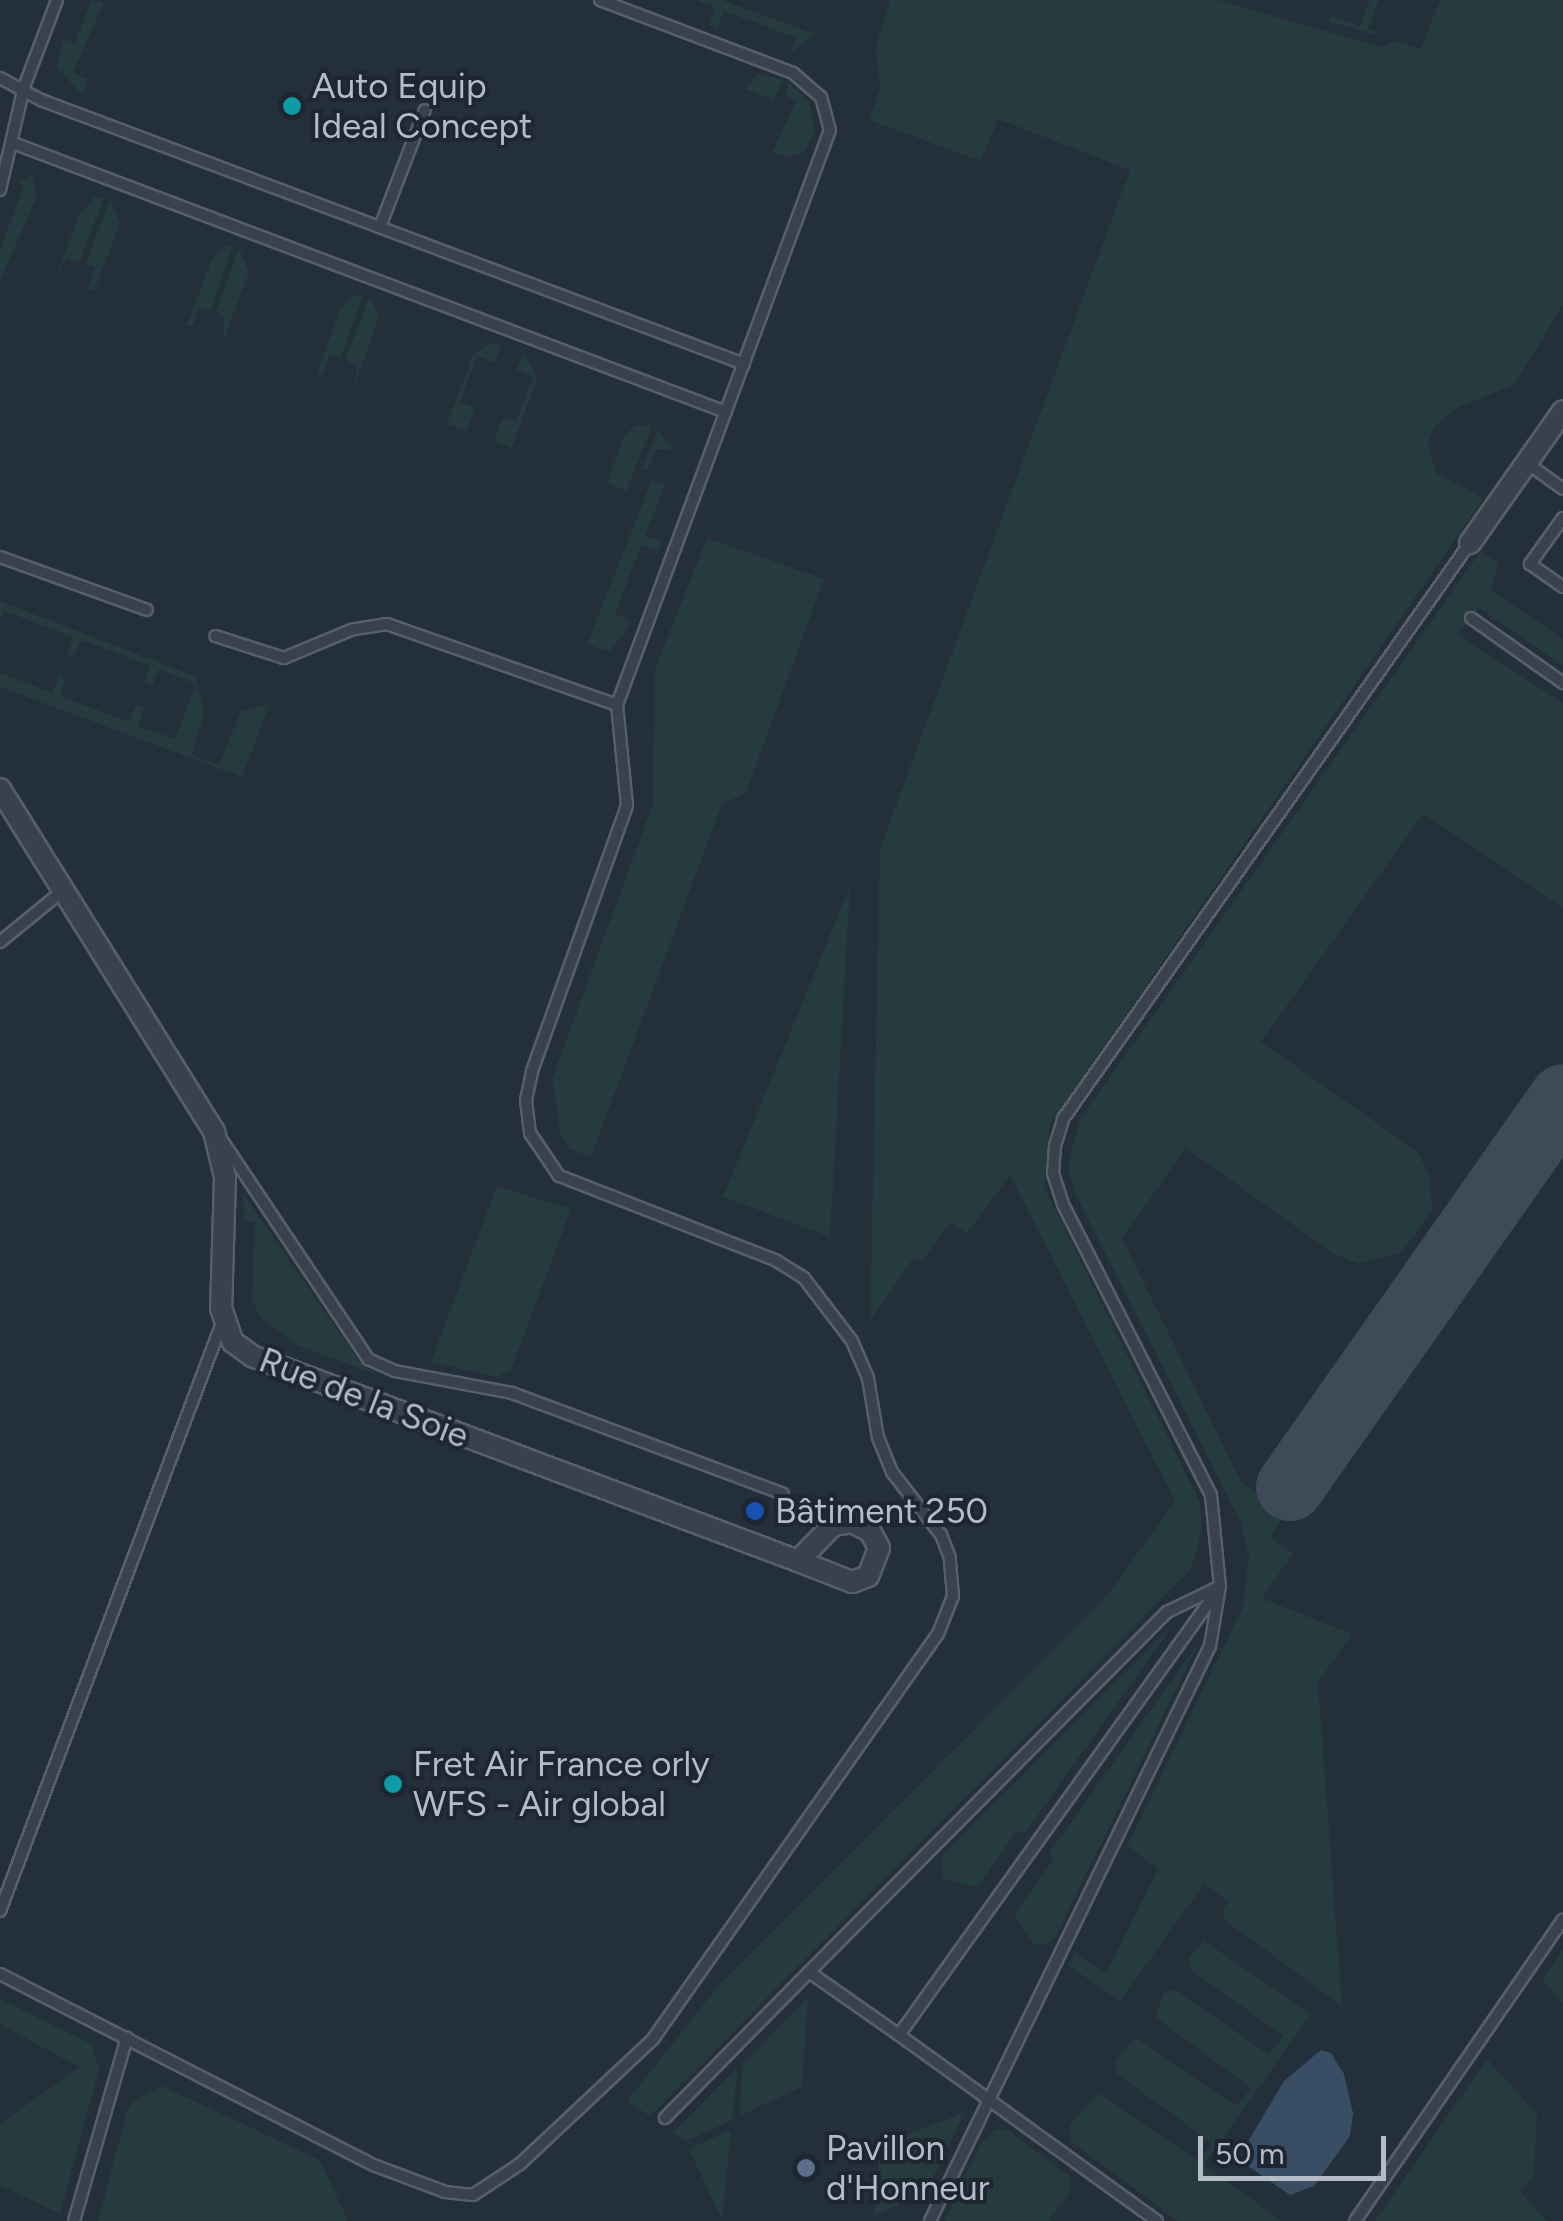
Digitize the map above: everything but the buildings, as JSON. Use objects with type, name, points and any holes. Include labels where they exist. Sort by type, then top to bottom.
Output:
[{"type":"street","points":[[1470,543],[1563,411]]},
{"type":"street","name":"Rue de la Soie","points":[[0,789],[61,892],[214,1130],[225,1177],[223,1322],[252,1356],[798,1561]]},
{"type":"lane","points":[[0,190],[24,87],[57,0]]},
{"type":"lane","points":[[0,1974],[376,2166],[445,2192],[473,2195],[520,2164],[654,2039],[938,1634],[953,1596],[950,1558],[928,1515],[892,1472],[878,1438],[868,1378],[852,1342],[804,1278],[775,1260],[559,1176],[530,1132],[526,1100],[532,1071],[627,805],[617,706],[828,142],[826,107],[816,89],[794,72],[600,0]]},
{"type":"lane","points":[[0,78],[24,87],[41,100],[744,364]]},
{"type":"lane","points":[[380,227],[425,110]]},
{"type":"lane","points":[[13,142],[726,412]]},
{"type":"lane","points":[[1526,462],[1563,489]]},
{"type":"lane","points":[[1563,518],[1530,564],[1563,587]]},
{"type":"lane","points":[[930,2221],[1210,1646],[1220,1587],[1212,1496],[1063,1204],[1052,1174],[1055,1146],[1072,1104],[1470,543]]},
{"type":"lane","points":[[0,556],[147,610]]},
{"type":"lane","points":[[1470,618],[1563,683]]},
{"type":"lane","points":[[215,636],[284,658],[351,630],[388,624],[617,706]]},
{"type":"lane","points":[[0,942],[61,892]]},
{"type":"lane","points":[[214,1130],[252,1178],[368,1358],[394,1371],[512,1393],[783,1494]]},
{"type":"lane","points":[[0,1910],[223,1322]]},
{"type":"lane","points":[[665,2118],[1167,1612],[1220,1587]]},
{"type":"lane","points":[[898,2035],[1220,1587]]},
{"type":"lane","points":[[1356,2221],[1563,1920]]},
{"type":"lane","points":[[809,1972],[1157,2221]]},
{"type":"lane","points":[[74,2221],[127,2037]]},
{"type":"green space","points":[[91,0],[104,2],[73,73],[88,79],[82,95],[57,67],[63,39],[75,43]]},
{"type":"green space","points":[[696,0],[722,0],[814,34],[790,55],[797,38],[724,11],[717,28],[709,25],[715,7]]},
{"type":"green space","points":[[890,0],[1217,0],[1381,47],[1396,41],[1421,49],[1440,0],[1563,0],[1563,305],[1514,385],[1456,408],[1434,427],[1428,443],[1436,473],[1484,498],[1050,1124],[1044,1187],[1200,1502],[1202,1532],[1190,1570],[650,2116],[627,2101],[719,1985],[1106,1597],[1175,1501],[1010,1175],[967,1233],[950,1223],[922,1261],[912,1260],[870,1321],[880,849],[1130,170],[998,119],[981,161],[869,120],[880,88],[876,47]]},
{"type":"green space","points":[[1370,0],[1379,0],[1368,29],[1388,38],[1328,21],[1331,16],[1360,26]]},
{"type":"green space","points":[[758,74],[783,80],[773,100],[745,89]]},
{"type":"green space","points":[[789,83],[809,101],[815,132],[803,153],[788,157],[772,153],[796,101],[785,95]]},
{"type":"green space","points":[[32,175],[36,198],[0,281],[0,251],[24,185],[18,182]]},
{"type":"green space","points":[[95,197],[104,198],[79,262],[67,258],[57,275],[79,215]]},
{"type":"green space","points":[[110,199],[120,223],[94,291],[88,289],[95,267],[86,264]]},
{"type":"green space","points":[[225,246],[233,246],[210,311],[199,307],[192,327],[187,325],[212,259]]},
{"type":"green space","points":[[239,248],[249,272],[224,339],[224,316],[216,312]]},
{"type":"green space","points":[[364,294],[340,358],[330,355],[322,376],[317,374],[339,311],[351,297]]},
{"type":"green space","points":[[370,296],[379,317],[354,387],[357,365],[345,360]]},
{"type":"green space","points":[[490,343],[502,345],[495,363],[477,356],[460,402],[475,408],[467,431],[447,424],[473,355]]},
{"type":"green space","points":[[523,352],[538,376],[512,448],[494,441],[503,418],[516,422],[533,377],[516,370]]},
{"type":"green space","points":[[636,425],[652,426],[626,491],[607,483],[624,436]]},
{"type":"green space","points":[[658,430],[674,450],[656,449],[647,471],[642,469]]},
{"type":"green space","points":[[652,480],[665,485],[645,536],[663,542],[659,551],[641,545],[615,614],[632,621],[610,652],[587,644]]},
{"type":"green space","points":[[707,538],[824,579],[746,793],[722,804],[591,1157],[568,1148],[561,1135],[552,1079],[653,804],[655,669]]},
{"type":"green space","points":[[1481,551],[1498,563],[1491,590],[1563,639],[1563,666],[1478,607],[1458,635],[1563,703],[1563,908],[1423,814],[1261,1042],[1418,1152],[1430,1178],[1432,1210],[1402,1252],[1359,1264],[1334,1254],[1186,1148],[1122,1238],[1241,1482],[1285,1514],[1270,1537],[1293,1553],[1262,1598],[1352,1634],[1318,1682],[1342,2006],[1227,1922],[1222,1912],[1228,1901],[1204,1884],[1120,2001],[1068,1965],[1075,1952],[1106,1974],[1158,1869],[1127,1846],[1243,1607],[1249,1557],[1241,1523],[1076,1195],[1068,1170],[1072,1147],[1081,1118]]},
{"type":"green space","points":[[0,601],[195,676],[204,713],[192,755],[219,765],[241,711],[269,705],[242,777],[0,687],[0,673],[53,693],[59,676],[66,679],[60,696],[129,722],[136,705],[144,708],[138,726],[175,739],[196,684],[159,669],[152,686],[144,683],[150,666],[81,640],[73,657],[67,655],[73,637],[4,611],[0,619]]},
{"type":"green space","points":[[850,886],[830,1237],[723,1197]]},
{"type":"green space","points":[[497,1186],[571,1209],[511,1370],[496,1377],[431,1362]]},
{"type":"green space","points":[[243,1193],[358,1360],[377,1375],[297,1345],[260,1317],[252,1300],[255,1221],[244,1221]]},
{"type":"green space","points":[[1175,1622],[1025,1833],[1016,1832],[978,1887],[942,1879],[942,1856]]},
{"type":"green space","points":[[1199,1642],[1056,1936],[1045,1945],[1033,1943],[1014,1915],[1053,1860],[1050,1852]]},
{"type":"green space","points":[[1204,1941],[1311,2014],[1204,2165],[1282,2221],[1178,2221],[1070,2141],[1070,2124],[1099,2093],[1198,2161],[1212,2143],[1116,2073],[1115,2061],[1136,2038],[1237,2106],[1251,2088],[1155,2017],[1164,1993],[1175,1989],[1269,2055],[1283,2036],[1191,1970],[1189,1957]]},
{"type":"green space","points":[[1563,1949],[1563,2003],[1542,1980]]},
{"type":"green space","points":[[808,1998],[802,2087],[739,2116],[743,2064]]},
{"type":"green space","points":[[0,1999],[91,2044],[99,2069],[60,2214],[0,2185],[0,2124],[79,2067],[0,2024]]},
{"type":"green space","points":[[1487,2059],[1537,2114],[1534,2177],[1520,2191],[1547,2221],[1375,2221]]},
{"type":"green space","points":[[738,2068],[732,2120],[686,2141],[673,2132]]},
{"type":"green space","points":[[162,2086],[320,2160],[348,2221],[98,2221],[127,2111],[133,2101]]},
{"type":"green space","points":[[965,2112],[926,2192],[874,2216],[881,2145]]},
{"type":"green space","points":[[996,2129],[1008,2130],[1071,2177],[1070,2192],[1049,2221],[944,2221],[981,2143]]},
{"type":"green space","points":[[731,2130],[722,2220],[689,2149]]},
{"type":"water","points":[[1321,2050],[1331,2053],[1344,2074],[1353,2113],[1350,2136],[1314,2186],[1290,2195],[1248,2166],[1243,2150],[1284,2081]]},
{"type":"taxiway","points":[[1290,1487],[1563,1098]]},
{"type":"place","name":"Auto Equip Ideal Concept","points":[[292,106]]},
{"type":"place","name":"Bâtiment 250","points":[[755,1511]]},
{"type":"place","name":"Fret Air France orly WFS - Air global","points":[[393,1784]]},
{"type":"place","name":"Pavillon d'Honneur","points":[[806,2168]]}]
